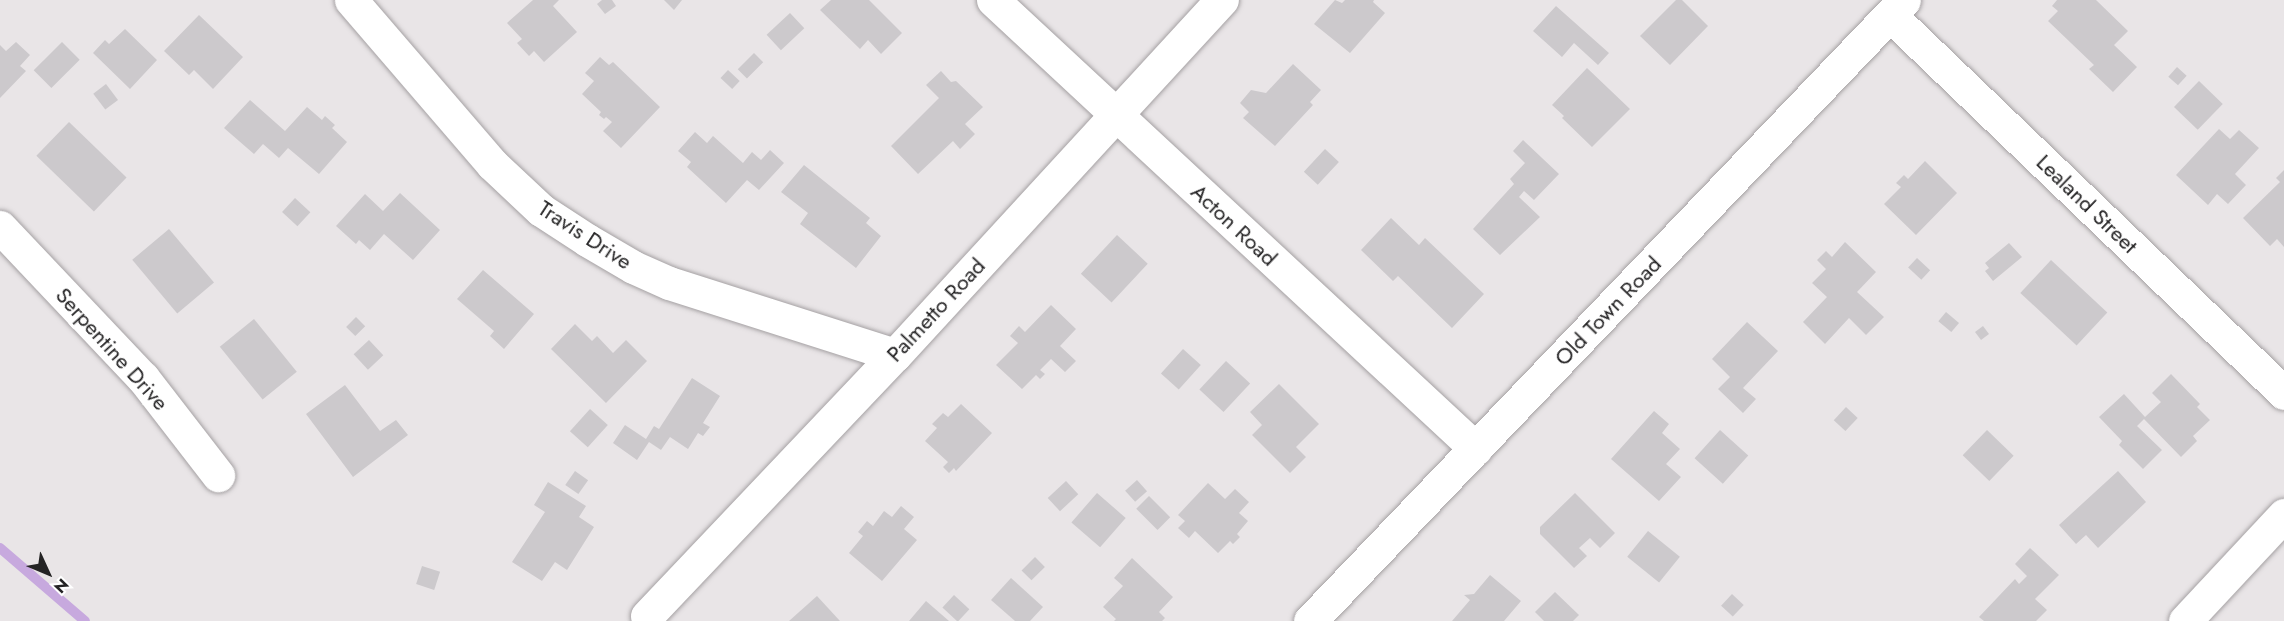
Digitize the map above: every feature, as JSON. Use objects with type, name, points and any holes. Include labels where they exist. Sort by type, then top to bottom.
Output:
[{"type":"street","name":"Travis Drive","points":[[351,0],[492,164],[541,210],[633,267],[669,283],[895,355]]},
{"type":"street","name":"Acton Road","points":[[993,0],[1476,449]]},
{"type":"street","name":"Palmetto Road","points":[[647,616],[895,355],[1222,0]]},
{"type":"street","name":"Lealand Street","points":[[1897,7],[2284,393]]},
{"type":"street","name":"Old Town Road","points":[[1310,621],[1897,7]]},
{"type":"street","name":"Serpentine Drive","points":[[0,227],[143,378],[219,475]]},
{"type":"street","points":[[2185,621],[2284,515]]},
{"type":"building","points":[[533,0],[559,0],[553,6],[577,32],[544,62],[534,51],[529,56],[517,43],[522,39],[507,23]]},
{"type":"building","points":[[602,0],[612,0],[616,6],[605,14],[597,4]]},
{"type":"building","points":[[664,0],[682,0],[674,10]]},
{"type":"building","points":[[831,0],[869,0],[902,33],[881,54],[868,40],[860,49],[820,10]]},
{"type":"building","points":[[1335,0],[1342,3],[1345,0],[1374,0],[1373,2],[1385,13],[1350,53],[1314,24]]},
{"type":"building","points":[[1676,0],[1682,0],[1708,26],[1670,65],[1640,36]]},
{"type":"building","points":[[2057,0],[2096,0],[2128,31],[2114,45],[2137,67],[2113,92],[2089,69],[2094,65],[2048,21],[2058,11],[2052,6]]},
{"type":"building","points":[[1556,6],[1609,53],[1598,65],[1574,43],[1562,57],[1533,31]]},
{"type":"building","points":[[790,13],[804,28],[781,50],[767,35]]},
{"type":"building","points":[[199,15],[243,57],[213,89],[194,70],[189,75],[164,51]]},
{"type":"building","points":[[125,29],[157,60],[130,89],[93,53],[105,40],[109,44]]},
{"type":"building","points":[[16,42],[30,55],[20,66],[26,71],[0,98],[0,45],[6,51]]},
{"type":"building","points":[[62,42],[80,60],[51,88],[34,70]]},
{"type":"building","points":[[754,53],[763,62],[747,78],[738,69]]},
{"type":"building","points":[[600,57],[609,65],[613,62],[660,107],[621,148],[603,131],[612,122],[599,115],[601,112],[582,94],[594,81],[585,73]]},
{"type":"building","points":[[1293,64],[1321,90],[1310,102],[1313,105],[1275,146],[1243,118],[1249,112],[1240,103],[1251,90],[1266,93]]},
{"type":"building","points":[[2177,67],[2187,76],[2178,85],[2168,77]]},
{"type":"building","points":[[1587,68],[1630,109],[1592,147],[1552,105]]},
{"type":"building","points":[[728,70],[740,81],[732,89],[720,78]]},
{"type":"building","points":[[941,71],[951,82],[956,81],[983,107],[965,124],[975,134],[960,149],[953,141],[918,174],[891,146],[939,98],[926,85]]},
{"type":"building","points":[[2199,81],[2223,104],[2198,130],[2174,107]]},
{"type":"building","points":[[106,84],[118,100],[105,110],[93,94]]},
{"type":"building","points":[[250,100],[285,131],[307,107],[322,120],[325,116],[335,125],[332,128],[347,142],[319,174],[288,148],[279,158],[263,144],[254,154],[224,128]]},
{"type":"building","points":[[69,122],[127,178],[94,211],[36,156]]},
{"type":"building","points":[[2219,129],[2230,139],[2239,130],[2259,148],[2235,174],[2246,185],[2228,204],[2217,194],[2208,205],[2176,175]]},
{"type":"building","points":[[695,132],[707,143],[713,136],[743,163],[752,152],[761,160],[770,150],[784,163],[759,190],[747,180],[726,203],[687,167],[691,162],[678,151]]},
{"type":"building","points":[[1523,140],[1559,174],[1534,200],[1524,191],[1519,197],[1540,217],[1500,255],[1473,229],[1514,184],[1510,179],[1525,163],[1513,151]]},
{"type":"building","points":[[1325,149],[1339,162],[1318,185],[1304,172]]},
{"type":"building","points":[[1925,161],[1957,193],[1916,235],[1884,204],[1901,187],[1896,183],[1904,175],[1908,179]]},
{"type":"building","points":[[804,165],[870,218],[866,223],[881,236],[856,268],[800,224],[808,213],[781,192]]},
{"type":"building","points":[[2284,170],[2284,247],[2277,239],[2270,246],[2243,218],[2280,182],[2276,178]]},
{"type":"building","points":[[400,193],[440,230],[413,260],[384,234],[370,250],[359,240],[356,244],[336,226],[365,194],[383,211]]},
{"type":"building","points":[[295,198],[310,212],[297,226],[282,212]]},
{"type":"building","points":[[1391,218],[1419,245],[1425,238],[1484,294],[1452,328],[1398,276],[1393,281],[1361,250]]},
{"type":"building","points":[[169,229],[214,283],[177,313],[132,260]]},
{"type":"building","points":[[1117,235],[1148,264],[1112,302],[1081,274]]},
{"type":"building","points":[[1845,242],[1876,272],[1857,292],[1884,317],[1866,335],[1849,318],[1825,344],[1803,322],[1827,297],[1812,283],[1826,269],[1817,260],[1826,251],[1832,257]]},
{"type":"building","points":[[2009,243],[2022,257],[1993,281],[1985,271],[1989,268],[1985,263]]},
{"type":"building","points":[[1917,258],[1930,270],[1921,280],[1908,268]]},
{"type":"building","points":[[2051,260],[2107,313],[2077,345],[2020,293]]},
{"type":"building","points":[[483,270],[534,314],[504,349],[490,336],[494,331],[457,299]]},
{"type":"building","points":[[1051,305],[1076,329],[1060,346],[1076,361],[1065,372],[1051,359],[1040,370],[1045,374],[1040,379],[1036,375],[1022,389],[996,365],[1018,343],[1010,336],[1019,326],[1025,332]]},
{"type":"building","points":[[1946,312],[1959,323],[1951,332],[1938,321]]},
{"type":"building","points":[[356,317],[365,326],[355,336],[346,327]]},
{"type":"building","points":[[254,319],[297,372],[263,400],[220,347]]},
{"type":"building","points":[[1747,322],[1778,351],[1743,388],[1756,399],[1743,413],[1718,389],[1730,377],[1712,359]]},
{"type":"building","points":[[575,324],[592,341],[597,336],[613,353],[626,340],[647,361],[606,403],[551,349]]},
{"type":"building","points":[[1983,326],[1989,334],[1981,340],[1975,332]]},
{"type":"building","points":[[369,340],[383,355],[368,370],[354,354]]},
{"type":"building","points":[[1183,349],[1201,365],[1179,390],[1161,374]]},
{"type":"building","points":[[1226,361],[1250,384],[1224,412],[1199,390]]},
{"type":"building","points":[[2171,374],[2200,404],[2197,407],[2210,420],[2193,436],[2197,441],[2181,457],[2144,419],[2137,426],[2162,450],[2143,469],[2119,445],[2122,441],[2099,417],[2124,394],[2145,417],[2161,402],[2152,393]]},
{"type":"building","points":[[692,378],[720,396],[703,423],[710,427],[703,436],[698,433],[688,449],[670,437],[661,450],[649,442],[637,460],[613,443],[625,425],[646,439],[654,426],[659,429]]},
{"type":"building","points":[[1279,384],[1319,424],[1296,447],[1306,457],[1290,473],[1252,435],[1262,425],[1250,412]]},
{"type":"building","points":[[345,385],[380,431],[396,420],[408,435],[353,477],[306,414]]},
{"type":"building","points":[[961,404],[992,433],[956,471],[954,468],[949,473],[943,467],[948,462],[925,441],[937,428],[932,424],[943,413],[948,417]]},
{"type":"building","points":[[1846,407],[1858,418],[1845,431],[1834,420]]},
{"type":"building","points":[[590,409],[608,425],[588,447],[570,431]]},
{"type":"building","points":[[1654,411],[1669,424],[1662,433],[1680,449],[1666,464],[1681,477],[1659,501],[1611,459]]},
{"type":"building","points":[[1720,430],[1748,455],[1723,484],[1695,458]]},
{"type":"building","points":[[1987,430],[2014,456],[1989,481],[1963,455]]},
{"type":"building","points":[[575,471],[588,480],[578,494],[565,485]]},
{"type":"building","points":[[2118,471],[2146,502],[2098,548],[2086,535],[2076,544],[2059,525]]},
{"type":"building","points":[[1137,480],[1147,491],[1135,502],[1125,491]]},
{"type":"building","points":[[1066,481],[1078,494],[1060,511],[1048,498]]},
{"type":"building","points":[[548,482],[586,506],[579,517],[594,527],[567,570],[555,562],[542,581],[512,562],[545,512],[534,505]]},
{"type":"building","points":[[1208,483],[1225,499],[1235,489],[1249,502],[1239,513],[1248,521],[1237,534],[1240,537],[1233,544],[1230,541],[1218,553],[1195,531],[1189,538],[1178,528],[1185,521],[1178,515]]},
{"type":"building","points":[[1097,493],[1126,518],[1100,547],[1071,522]]},
{"type":"building","points":[[1575,493],[1615,533],[1600,548],[1590,538],[1579,548],[1587,556],[1574,568],[1540,534],[1540,527]]},
{"type":"building","points":[[1149,496],[1170,517],[1157,530],[1136,509]]},
{"type":"building","points":[[901,506],[914,517],[904,529],[917,540],[882,581],[849,553],[863,536],[858,532],[867,521],[873,526],[884,511],[892,517]]},
{"type":"building","points":[[1648,531],[1680,557],[1659,582],[1627,557]]},
{"type":"building","points":[[2030,548],[2059,575],[2035,599],[2047,610],[2036,621],[1984,621],[1979,617],[2015,579],[2019,584],[2027,576],[2015,564]]},
{"type":"building","points":[[1035,557],[1045,567],[1031,580],[1022,570]]},
{"type":"building","points":[[1132,558],[1173,597],[1159,612],[1165,618],[1162,621],[1114,621],[1116,619],[1103,607],[1123,586],[1114,578]]},
{"type":"building","points":[[422,566],[440,572],[434,590],[416,584]]},
{"type":"building","points":[[1490,575],[1521,601],[1504,621],[1452,621],[1470,600],[1464,595],[1474,594]]},
{"type":"building","points":[[1011,578],[1043,607],[1030,621],[1015,621],[991,600]]},
{"type":"building","points":[[1555,592],[1579,615],[1573,621],[1544,621],[1535,612]]},
{"type":"building","points":[[1732,594],[1744,605],[1733,617],[1721,606]]},
{"type":"building","points":[[954,595],[969,609],[957,621],[942,607]]},
{"type":"building","points":[[817,596],[840,621],[789,621]]},
{"type":"building","points":[[926,601],[949,621],[909,621]]},
{"type":"waterway","points":[[0,548],[85,621]]}]
